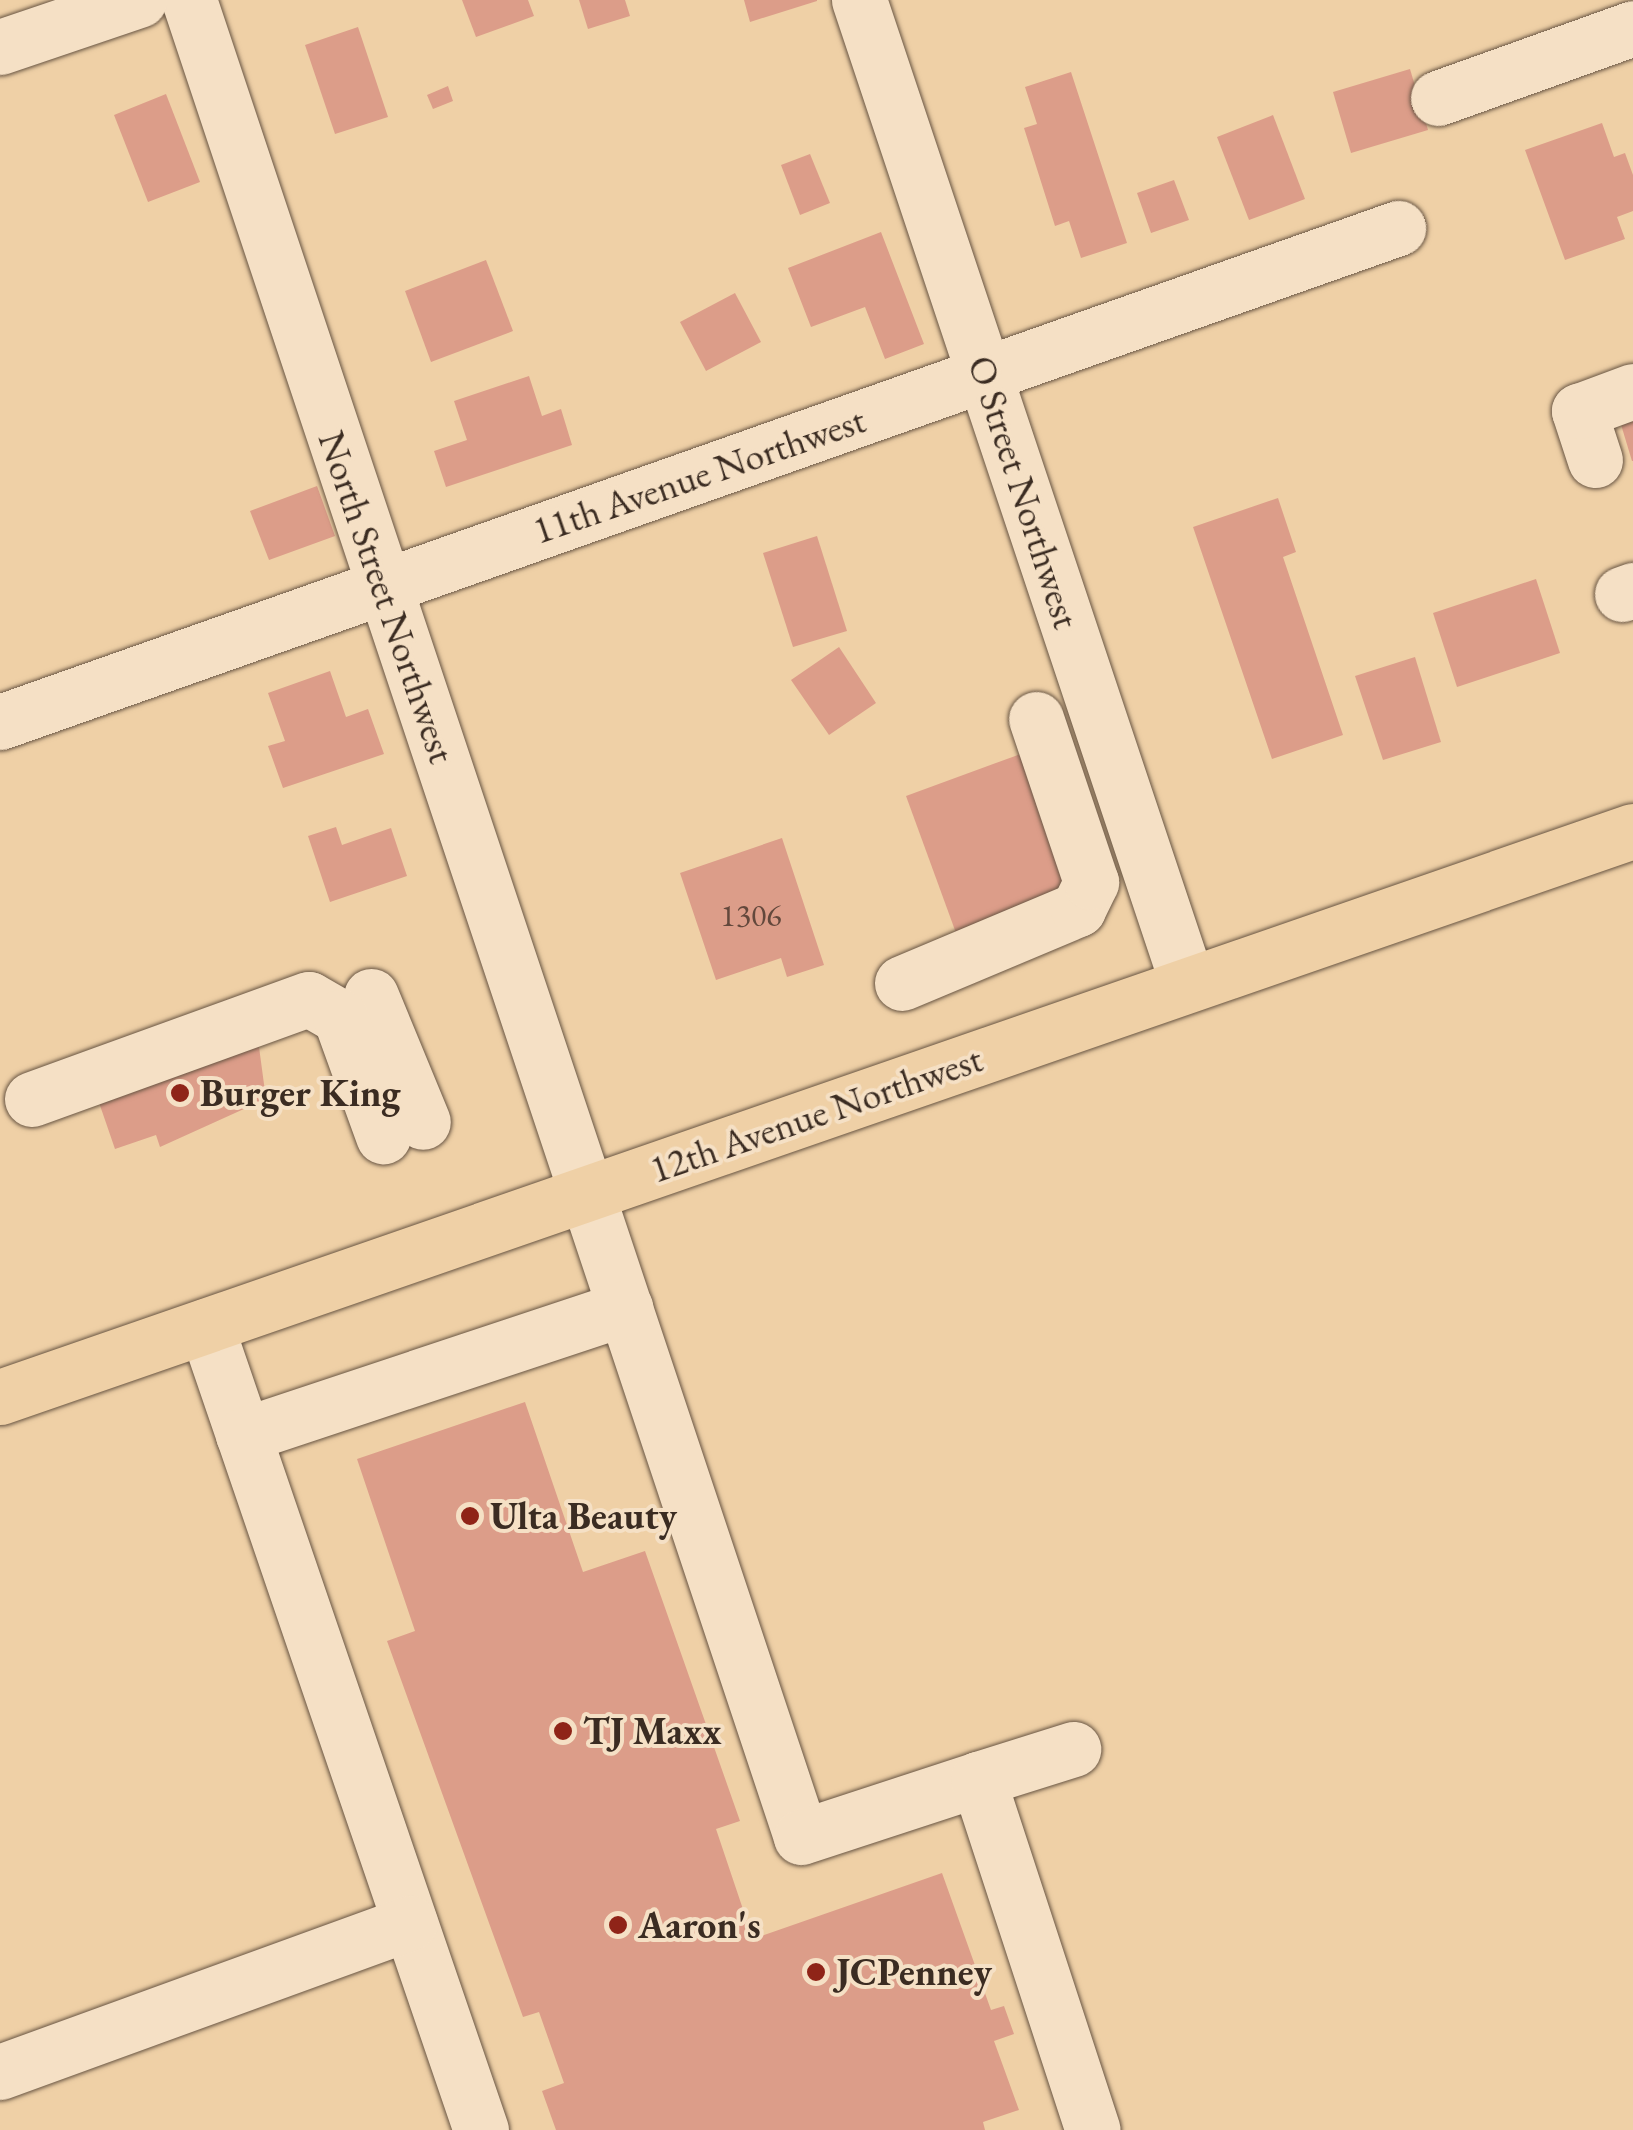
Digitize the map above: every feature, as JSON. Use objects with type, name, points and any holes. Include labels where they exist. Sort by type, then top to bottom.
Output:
[{"type":"main road","name":"12th Avenue Northwest","points":[[0,1397],[1633,831]]},
{"type":"street","points":[[0,48],[139,0]]},
{"type":"street","name":"North Street Northwest","points":[[190,0],[381,584],[589,1192],[800,1837],[978,1779]]},
{"type":"street","name":"O Street Northwest","points":[[859,0],[1188,985]]},
{"type":"street","points":[[1438,98],[1633,28]]},
{"type":"street","name":"11th Avenue Northwest","points":[[0,722],[381,584],[985,376],[1398,228]]},
{"type":"street","points":[[1595,460],[1579,410],[1633,392]]},
{"type":"street","points":[[902,983],[1078,909],[1091,882],[1044,716]]},
{"type":"street","points":[[32,1098],[310,1000],[340,1017],[403,1129]]},
{"type":"street","points":[[243,1434],[625,1308]]},
{"type":"street","points":[[206,1326],[480,2130]]},
{"type":"street","points":[[1074,1749],[978,1779],[1093,2130]]},
{"type":"street","points":[[0,2072],[410,1923]]},
{"type":"building","points":[[462,0],[528,0],[534,16],[476,37]]},
{"type":"building","points":[[579,0],[625,0],[630,16],[588,29]]},
{"type":"building","points":[[744,0],[817,0],[817,1],[750,22]]},
{"type":"building","points":[[358,27],[388,117],[335,134],[305,45]]},
{"type":"building","points":[[1410,69],[1428,130],[1351,153],[1333,92]]},
{"type":"building","points":[[1071,72],[1127,243],[1081,258],[1069,221],[1055,226],[1024,128],[1037,124],[1025,87]]},
{"type":"building","points":[[448,86],[453,101],[433,109],[427,95]]},
{"type":"building","points":[[166,94],[200,182],[148,202],[114,115]]},
{"type":"building","points":[[1273,115],[1305,199],[1249,220],[1217,137]]},
{"type":"building","points":[[1602,123],[1614,157],[1625,153],[1633,175],[1633,211],[1617,217],[1625,239],[1565,260],[1525,150]]},
{"type":"building","points":[[810,154],[830,203],[800,215],[781,165]]},
{"type":"building","points":[[1174,180],[1189,220],[1151,233],[1137,193]]},
{"type":"building","points":[[881,232],[924,344],[885,359],[865,307],[811,327],[788,268]]},
{"type":"building","points":[[486,260],[513,331],[431,362],[405,291]]},
{"type":"building","points":[[735,293],[761,342],[706,371],[680,322]]},
{"type":"building","points":[[529,376],[542,416],[561,409],[572,445],[446,487],[434,451],[467,440],[454,401]]},
{"type":"building","points":[[1633,403],[1633,461],[1632,461],[1616,408]]},
{"type":"building","points":[[317,486],[335,536],[269,560],[250,511]]},
{"type":"building","points":[[1278,498],[1296,552],[1283,557],[1343,735],[1272,759],[1193,527]]},
{"type":"building","points":[[817,536],[847,631],[793,647],[763,553]]},
{"type":"building","points":[[1536,579],[1560,653],[1457,687],[1433,613]]},
{"type":"building","points":[[839,647],[876,703],[829,735],[791,680]]},
{"type":"building","points":[[1415,657],[1441,742],[1383,760],[1355,676]]},
{"type":"building","points":[[330,671],[346,717],[368,709],[384,754],[283,788],[268,746],[285,741],[268,693]]},
{"type":"building","points":[[1034,749],[1083,887],[956,933],[906,796]]},
{"type":"building","points":[[336,827],[342,845],[391,828],[407,876],[330,902],[308,836]]},
{"type":"building","points":[[782,838],[824,965],[787,977],[781,958],[716,980],[680,873]]},
{"type":"building","name":"Burger King","points":[[257,1032],[266,1099],[160,1147],[156,1135],[115,1149],[94,1088]]},
{"type":"building","points":[[525,1402],[583,1572],[645,1551],[740,1821],[716,1829],[753,1939],[942,1873],[991,2010],[1004,2006],[1014,2034],[994,2041],[1019,2110],[983,2122],[985,2130],[556,2130],[542,2091],[564,2083],[539,2012],[523,2017],[387,1641],[415,1631],[357,1459]]},
{"type":"place","name":"Burger King","points":[[180,1093]]},
{"type":"place","name":"Ulta Beauty","points":[[470,1516]]},
{"type":"place","name":"TJ Maxx","points":[[563,1731]]},
{"type":"place","name":"Aaron's","points":[[618,1925]]},
{"type":"place","name":"JCPenney","points":[[816,1972]]}]
